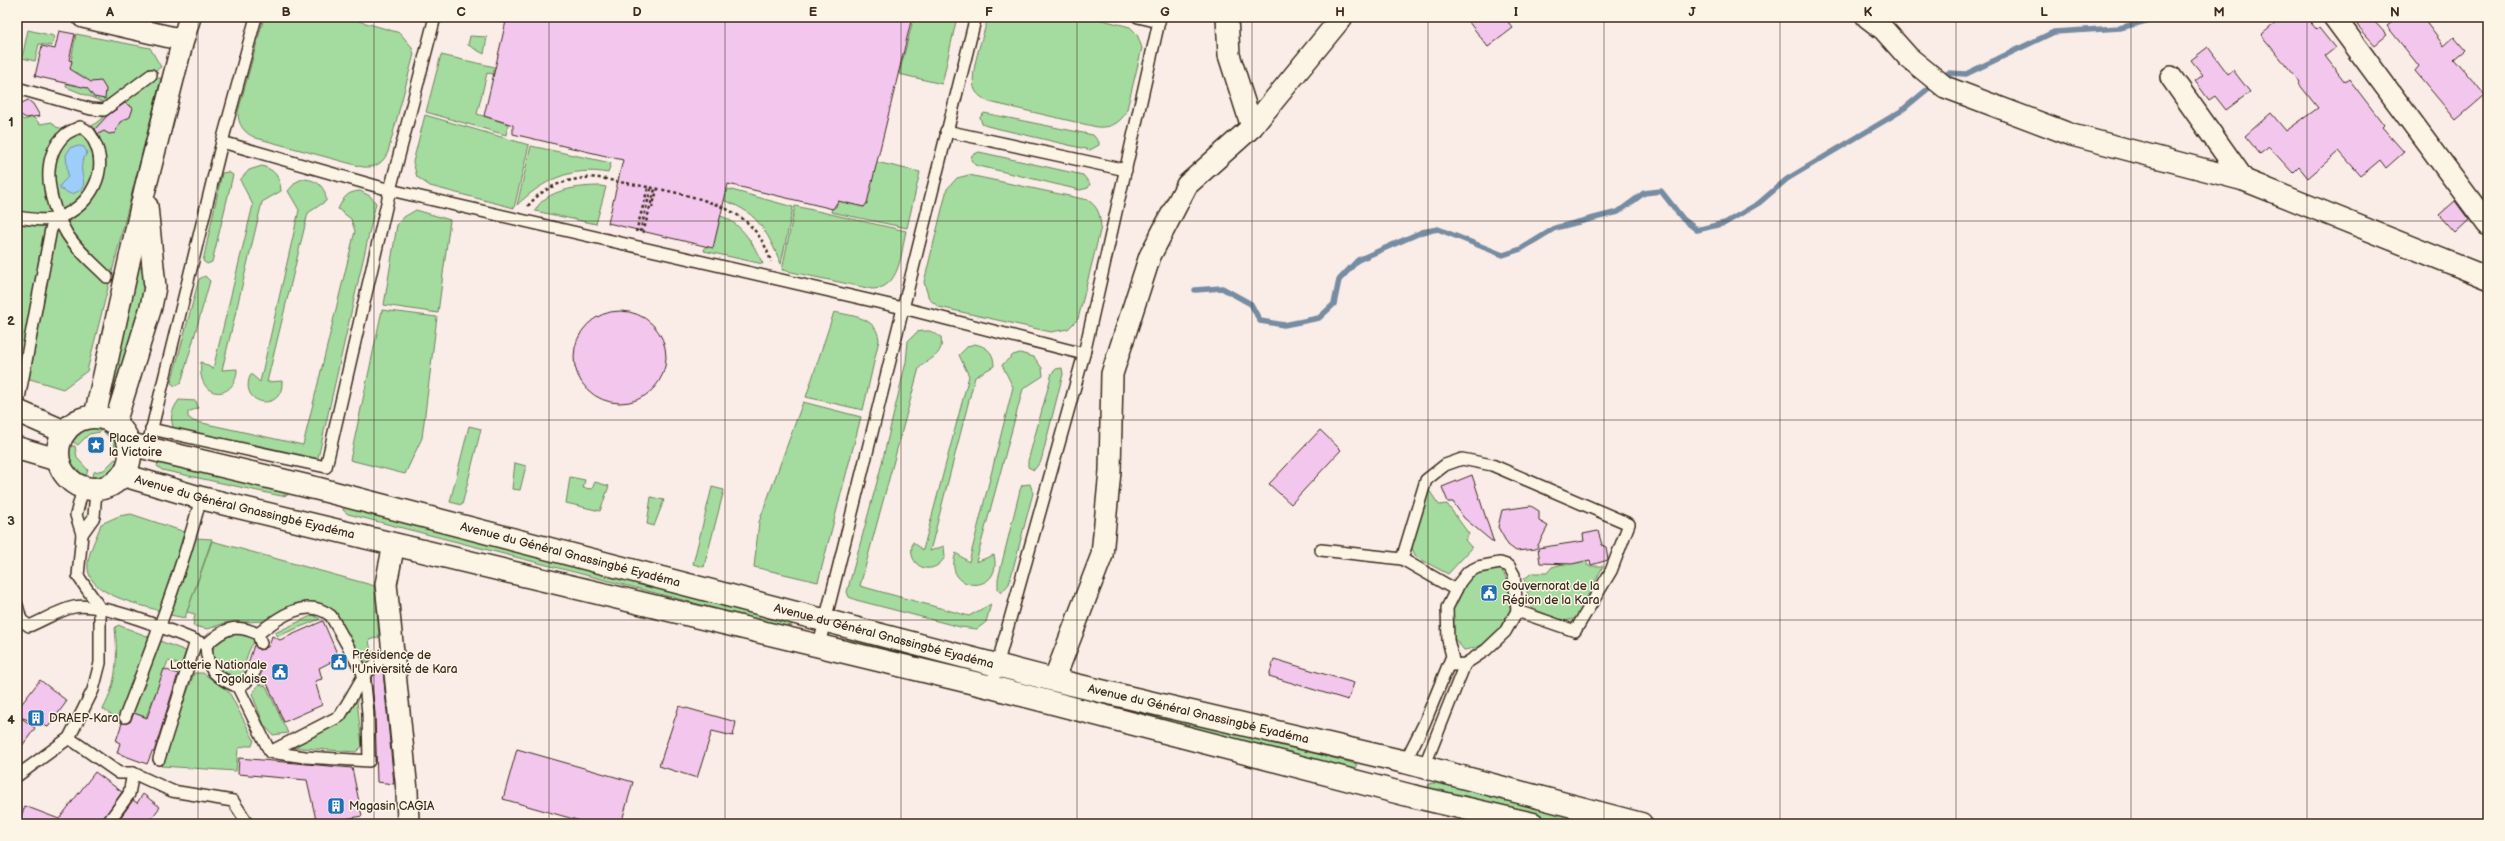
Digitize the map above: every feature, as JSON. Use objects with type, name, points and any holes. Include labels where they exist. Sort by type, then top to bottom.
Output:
[{"type":"main road","points":[[17,410],[65,432]]},
{"type":"main road","points":[[105,420],[142,440],[131,454],[123,475],[107,487],[90,489],[67,477],[58,460],[60,440],[65,432],[78,421],[105,420]]},
{"type":"main road","name":"Avenue du Général Gnassingbé Eyadéma","points":[[142,440],[319,489],[827,619],[1054,680],[1414,765],[1640,824]]},
{"type":"main road","points":[[17,448],[58,460]]},
{"type":"main road","name":"Avenue du Général Gnassingbé Eyadéma","points":[[123,475],[201,498],[309,522],[394,544],[991,687],[1394,791],[1533,824]]},
{"type":"main road","points":[[309,522],[319,489]]},
{"type":"main road","points":[[1394,791],[1414,765]]},
{"type":"street","points":[[83,17],[184,40]]},
{"type":"street","points":[[105,420],[145,189],[190,17]]},
{"type":"street","points":[[1228,17],[1229,55],[1252,127]]},
{"type":"street","points":[[1054,680],[1102,555],[1110,471],[1112,374],[1150,256],[1187,185],[1252,127],[1342,17]]},
{"type":"street","points":[[1867,17],[1884,30],[1908,57],[1937,81],[2072,135],[2244,180],[2488,278]]},
{"type":"street","points":[[2334,17],[2488,225]]},
{"type":"street","points":[[2171,77],[2244,180]]},
{"type":"street","points":[[105,420],[152,307],[155,287],[145,189]]},
{"type":"street","points":[[394,544],[386,584],[407,791],[408,824]]},
{"type":"lane","points":[[256,17],[142,440],[326,467]]},
{"type":"lane","points":[[319,489],[326,467],[390,190],[435,17]]},
{"type":"lane","points":[[819,645],[827,619],[946,131],[975,20],[973,17]]},
{"type":"lane","points":[[991,687],[1084,354],[1159,19],[1138,17]]},
{"type":"lane","points":[[17,88],[91,109],[104,110],[151,75]]},
{"type":"lane","points":[[17,217],[41,220],[59,218],[72,211],[88,198],[100,175],[99,151],[88,130],[80,127],[66,133],[54,152],[49,169],[50,191],[59,218],[68,235],[107,278]]},
{"type":"lane","points":[[946,131],[1126,170]]},
{"type":"lane","points":[[222,142],[390,190],[903,308],[1084,354]]},
{"type":"lane","points":[[17,410],[51,229],[59,218]]},
{"type":"lane","points":[[1402,559],[1426,480],[1445,465],[1462,459],[1492,465],[1629,524],[1611,571],[1575,631],[1517,611]]},
{"type":"lane","points":[[17,776],[69,738],[93,690],[100,663],[100,608],[78,576],[82,534],[76,515],[90,489]]},
{"type":"lane","points":[[82,534],[94,517],[90,489]]},
{"type":"lane","points":[[125,718],[160,626],[191,536],[201,498]]},
{"type":"lane","points":[[1321,550],[1402,559],[1456,590]]},
{"type":"lane","points":[[1500,563],[1509,566],[1514,575],[1517,611],[1505,632],[1486,650],[1465,664],[1454,665],[1448,640],[1447,608],[1456,590],[1468,572],[1478,567],[1500,563]]},
{"type":"lane","points":[[17,605],[19,618],[29,626],[75,607],[100,608],[160,626],[201,643]]},
{"type":"lane","points":[[159,759],[201,643],[230,628],[259,639],[271,623],[303,607],[324,610],[330,616],[364,675],[368,713],[369,761],[305,757],[270,752]]},
{"type":"lane","points":[[201,643],[210,669],[217,677],[238,687],[270,752]]},
{"type":"lane","points":[[1414,765],[1424,724],[1452,656]]},
{"type":"lane","points":[[270,752],[340,716],[364,675],[383,658],[394,658]]},
{"type":"lane","points":[[1414,765],[1465,664]]},
{"type":"lane","points":[[238,687],[246,682],[255,671]]},
{"type":"lane","points":[[69,738],[119,773],[133,773],[172,791],[233,801],[248,824]]},
{"type":"lane","points":[[107,824],[129,794],[133,773]]},
{"type":"path","points":[[522,220],[526,208],[535,196],[570,180],[588,177],[658,189],[726,208],[744,220],[758,234],[770,259],[774,278]]},
{"type":"path","points":[[652,189],[640,232],[652,189]]},
{"type":"green space","points":[[264,17],[345,17],[400,33],[411,46],[414,54],[388,152],[381,162],[372,167],[363,167],[256,138],[248,134],[242,128],[238,117],[238,112]]},
{"type":"green space","points":[[887,17],[957,17],[942,84],[899,74],[912,24]]},
{"type":"green space","points":[[988,17],[1091,17],[1130,27],[1137,34],[1142,48],[1126,113],[1120,120],[1110,126],[1097,127],[989,102],[983,98],[975,90],[973,83],[977,54]]},
{"type":"green space","points":[[28,30],[54,36],[52,46],[39,44],[35,61],[22,58]]},
{"type":"green space","points":[[76,34],[150,48],[161,67],[103,102],[66,87]]},
{"type":"green space","points":[[470,36],[487,37],[484,54],[468,45]]},
{"type":"green space","points":[[441,55],[495,67],[493,74],[487,73],[477,114],[508,124],[506,135],[426,112]]},
{"type":"green space","points":[[161,78],[87,371],[63,389],[17,375],[17,115],[24,120],[33,117],[40,124],[52,122],[56,127],[64,129],[46,163],[44,182],[45,192],[54,219],[68,222],[92,198],[98,188],[105,168],[105,157],[102,145],[92,126],[152,79]]},
{"type":"green space","points":[[984,113],[1093,135],[1099,142],[1099,145],[1090,150],[987,126],[982,124],[980,117]]},
{"type":"green space","points":[[425,115],[529,145],[514,208],[430,186],[417,177],[413,162]]},
{"type":"green space","points":[[82,132],[88,140],[94,156],[95,166],[93,176],[84,192],[61,213],[55,178],[57,155],[62,146],[70,138]]},
{"type":"green space","points":[[531,146],[611,163],[608,173],[595,171],[582,172],[570,173],[559,177],[537,188],[517,205]]},
{"type":"green space","points":[[979,152],[1083,175],[1090,184],[1088,188],[1080,190],[975,165],[971,160],[972,155]]},
{"type":"green space","points":[[876,162],[920,172],[907,228],[831,212],[832,207],[836,207],[838,201],[864,207]]},
{"type":"green space","points":[[262,166],[276,175],[281,191],[262,202],[222,370],[237,369],[235,380],[231,387],[224,391],[217,392],[210,390],[205,384],[201,375],[201,362],[213,369],[253,205],[240,180],[249,170]]},
{"type":"green space","points":[[228,172],[233,175],[212,262],[207,264],[203,261],[222,173]]},
{"type":"green space","points":[[969,175],[1088,200],[1097,209],[1101,227],[1078,319],[1068,329],[1051,332],[939,307],[929,299],[924,282],[947,189],[957,178]]},
{"type":"green space","points":[[302,179],[312,180],[319,184],[324,191],[326,201],[308,213],[267,382],[282,381],[281,391],[276,398],[262,402],[255,399],[250,393],[248,385],[251,374],[260,382],[299,210],[288,191],[296,182]]},
{"type":"green space","points":[[606,187],[596,224],[535,211],[540,204],[555,193],[574,188]]},
{"type":"green space","points":[[728,189],[793,207],[781,264],[771,241],[759,223],[743,209],[719,199],[720,192],[727,193]]},
{"type":"green space","points":[[360,191],[370,196],[376,203],[318,458],[315,461],[175,431],[172,423],[172,415],[179,400],[196,401],[198,408],[188,412],[188,417],[193,421],[303,445],[355,231],[351,219],[338,209],[346,196]]},
{"type":"green space","points":[[795,206],[906,231],[898,268],[894,276],[888,283],[881,287],[872,289],[782,270]]},
{"type":"green space","points":[[416,210],[450,220],[438,313],[384,305],[397,225],[404,217]]},
{"type":"green space","points":[[715,214],[732,222],[745,233],[763,264],[704,251]]},
{"type":"green space","points":[[138,266],[147,269],[141,315],[118,383],[112,382]]},
{"type":"green space","points":[[205,276],[210,281],[181,383],[175,386],[171,383],[199,279]]},
{"type":"green space","points":[[382,310],[437,317],[422,438],[405,474],[350,460]]},
{"type":"green space","points":[[834,312],[856,317],[869,322],[874,326],[877,332],[879,340],[863,410],[806,397]]},
{"type":"green space","points":[[930,331],[941,337],[941,348],[936,356],[919,368],[860,586],[969,616],[991,604],[986,622],[977,629],[960,627],[856,600],[849,597],[847,592],[880,471],[906,362],[908,341],[917,332]]},
{"type":"green space","points":[[975,344],[989,351],[994,361],[994,366],[975,377],[930,551],[944,546],[945,557],[940,564],[933,567],[921,567],[913,558],[913,542],[923,550],[969,376],[959,355],[968,346]]},
{"type":"green space","points":[[1020,353],[1034,357],[1042,368],[1043,376],[1023,389],[976,562],[994,555],[995,569],[990,578],[982,583],[973,584],[964,582],[957,576],[954,566],[956,553],[969,562],[1013,387],[1002,365],[1013,355]]},
{"type":"green space","points":[[1062,368],[1063,374],[1041,461],[1034,470],[1028,467],[1028,461],[1052,373],[1056,369]]},
{"type":"green space","points":[[803,402],[861,417],[818,582],[754,567],[759,522]]},
{"type":"green space","points":[[101,425],[100,432],[89,434],[78,445],[72,441],[84,428]]},
{"type":"green space","points":[[106,425],[117,434],[122,441],[124,451],[123,456],[116,454],[114,443],[104,432]]},
{"type":"green space","points":[[469,426],[481,429],[462,505],[450,502]]},
{"type":"green space","points":[[69,446],[75,446],[77,458],[88,470],[86,476],[78,471],[72,464],[68,456]]},
{"type":"green space","points":[[115,459],[121,462],[117,470],[110,476],[92,480],[94,472],[104,470]]},
{"type":"green space","points":[[159,461],[288,492],[288,495],[281,496],[162,470],[157,466]]},
{"type":"green space","points":[[515,463],[526,466],[520,490],[512,489]]},
{"type":"green space","points":[[570,477],[585,480],[583,488],[592,489],[595,482],[609,486],[600,511],[566,503]]},
{"type":"green space","points":[[1030,484],[1033,493],[1009,584],[1001,593],[998,590],[998,579],[1020,490],[1022,485]]},
{"type":"green space","points":[[712,487],[724,490],[704,567],[693,564]]},
{"type":"green space","points":[[1427,487],[1439,505],[1447,504],[1469,534],[1465,540],[1472,548],[1448,574],[1416,557],[1410,544]]},
{"type":"green space","points":[[651,497],[664,500],[654,526],[647,524]]},
{"type":"green space","points":[[345,505],[793,621],[793,624],[790,626],[784,626],[348,514],[343,510]]},
{"type":"green space","points":[[131,514],[185,532],[160,611],[106,592],[97,586],[91,578],[88,569],[90,552],[101,524],[119,516]]},
{"type":"green space","points":[[195,538],[212,539],[185,618],[170,615]]},
{"type":"green space","points":[[212,541],[375,586],[379,637],[369,640],[371,652],[379,651],[379,658],[367,662],[359,660],[334,611],[318,603],[308,603],[265,621],[225,623],[208,629],[193,626],[195,614],[187,612]]},
{"type":"green space","points":[[1585,558],[1588,566],[1603,566],[1577,618],[1564,621],[1531,608],[1524,579],[1532,573],[1547,573],[1552,567]]},
{"type":"green space","points":[[1485,567],[1499,567],[1507,580],[1511,593],[1511,606],[1507,619],[1501,630],[1491,640],[1479,646],[1464,650],[1454,638],[1450,623],[1454,604],[1470,577]]},
{"type":"green space","points":[[313,615],[320,619],[278,636],[275,633]]},
{"type":"green space","points":[[118,625],[186,651],[181,665],[168,661],[146,717],[133,713],[130,722],[124,719],[122,723],[103,709],[114,680],[116,659],[115,628]]},
{"type":"green space","points":[[238,632],[249,634],[256,640],[247,656],[245,674],[238,677],[220,671],[212,658],[214,647],[219,640],[227,635]]},
{"type":"green space","points":[[847,636],[967,667],[961,671],[847,642]]},
{"type":"green space","points":[[194,673],[203,673],[229,692],[254,740],[252,746],[244,746],[238,749],[236,771],[161,766]]},
{"type":"green space","points":[[1019,680],[1138,707],[1356,764],[1357,766],[1355,770],[1021,685]]},
{"type":"green space","points":[[259,684],[266,686],[288,733],[273,735],[264,725],[252,694]]},
{"type":"green space","points":[[354,700],[357,700],[362,746],[356,752],[289,747],[345,720]]},
{"type":"green space","points":[[1433,783],[1619,824],[1575,824],[1434,792],[1428,788],[1429,784]]},
{"type":"water","points":[[71,147],[84,147],[87,152],[82,164],[84,182],[82,189],[71,194],[60,189],[60,185],[68,177],[66,155]]},
{"type":"water","points":[[617,319],[636,324],[651,334],[659,349],[660,359],[656,373],[645,388],[637,393],[616,396],[601,391],[590,382],[584,369],[582,355],[587,340],[598,328]],"holes":[[[628,331],[643,340],[648,357],[642,374],[625,383],[606,379],[605,374],[596,365],[596,346],[609,333]]]},
{"type":"water","points":[[627,336],[634,339],[640,345],[643,356],[642,364],[634,373],[627,376],[619,376],[612,373],[604,364],[603,352],[606,345],[615,337]]},
{"type":"building","points":[[507,17],[912,17],[867,203],[864,207],[838,201],[833,209],[728,184],[713,248],[608,223],[623,160],[513,134],[513,125],[484,116]]},
{"type":"building","points":[[1465,17],[1504,17],[1513,28],[1488,47]]},
{"type":"building","points":[[2283,17],[2306,17],[2317,30],[2319,28],[2335,48],[2325,56],[2345,82],[2349,79],[2384,125],[2382,127],[2404,152],[2386,168],[2380,160],[2361,176],[2339,151],[2308,178],[2299,167],[2293,173],[2269,147],[2260,154],[2245,136],[2271,113],[2286,131],[2318,108],[2299,84],[2300,82],[2261,35]]},
{"type":"building","points":[[2366,17],[2370,17],[2387,35],[2375,45],[2357,25]]},
{"type":"building","points":[[2399,17],[2422,17],[2444,46],[2454,37],[2465,50],[2454,59],[2485,95],[2456,120],[2415,71],[2419,66],[2387,26]]},
{"type":"building","points":[[59,31],[75,34],[69,60],[72,61],[70,69],[91,82],[101,81],[106,89],[105,99],[94,97],[87,88],[35,76],[42,46],[55,49]]},
{"type":"building","points":[[2208,47],[2228,74],[2233,70],[2250,92],[2226,110],[2215,96],[2209,100],[2195,81],[2203,75],[2191,60]]},
{"type":"building","points":[[28,100],[33,104],[40,116],[26,118],[19,114],[18,109],[20,104]]},
{"type":"building","points":[[125,103],[133,108],[130,117],[120,122],[115,133],[109,134],[104,131],[98,134],[95,129],[107,116]]},
{"type":"building","points":[[2455,201],[2469,220],[2455,233],[2439,215]]},
{"type":"building","points":[[611,311],[629,311],[646,318],[659,331],[666,348],[666,366],[659,383],[646,396],[629,403],[611,403],[594,396],[581,383],[574,366],[574,348],[581,331],[594,318]]},
{"type":"building","points":[[1320,430],[1341,450],[1291,504],[1269,484]]},
{"type":"building","points":[[1472,475],[1494,543],[1464,518],[1453,502],[1448,502],[1442,487]]},
{"type":"building","points":[[1531,506],[1539,511],[1539,521],[1548,526],[1536,549],[1516,551],[1508,545],[1498,527],[1502,510]]},
{"type":"building","points":[[1598,531],[1602,545],[1606,547],[1608,560],[1591,565],[1590,560],[1572,564],[1540,563],[1538,548],[1584,541],[1583,534]]},
{"type":"building","points":[[323,621],[339,658],[319,668],[322,679],[315,681],[322,705],[284,722],[266,681],[259,677],[261,668],[256,664],[247,667],[254,645],[259,650],[264,649],[269,646],[272,636],[280,640]]},
{"type":"building","points":[[1274,659],[1354,683],[1348,700],[1269,676]]},
{"type":"building","points":[[164,669],[178,674],[154,752],[152,752],[147,764],[117,753],[120,743],[116,741],[122,723],[130,722],[134,713],[147,718]]},
{"type":"building","points":[[383,671],[394,784],[377,782],[375,713],[371,678],[378,672]]},
{"type":"building","name":"DRAEP-Kara","points":[[40,680],[67,701],[48,727],[20,717],[35,728],[17,753],[17,710]]},
{"type":"building","points":[[679,706],[736,722],[733,736],[712,731],[697,778],[659,766]]},
{"type":"building","points":[[517,749],[633,782],[621,824],[591,824],[503,799]]},
{"type":"building","points":[[239,758],[352,768],[362,816],[317,824],[307,780],[238,774]]},
{"type":"building","points":[[95,772],[122,792],[100,824],[18,824],[25,806],[59,819]]},
{"type":"building","points":[[143,794],[160,807],[147,824],[116,824],[133,800],[137,803]]},
{"type":"waterway","points":[[1942,78],[1948,73],[1966,74],[2054,32],[2120,28],[2160,17]]},
{"type":"waterway","points":[[1195,290],[1222,288],[1251,304],[1260,321],[1284,325],[1319,318],[1334,304],[1339,280],[1358,260],[1422,232],[1438,229],[1503,255],[1521,249],[1555,228],[1618,212],[1644,193],[1661,191],[1683,219],[1697,230],[1725,223],[1759,203],[1787,179],[1901,111],[1935,83]]},
{"type":"place","name":"Place de la Victoire","points":[[96,445]]},
{"type":"place","name":"Gouvernorat de la Région de la Kara","points":[[1489,593]]},
{"type":"place","name":"Présidence de l'Université de Kara","points":[[339,662]]},
{"type":"place","name":"Lotterie Nationale Togolaise","points":[[280,672]]},
{"type":"place","name":"DRAEP-Kara","points":[[36,718]]},
{"type":"place","name":"Magasin CAGIA","points":[[336,806]]}]
